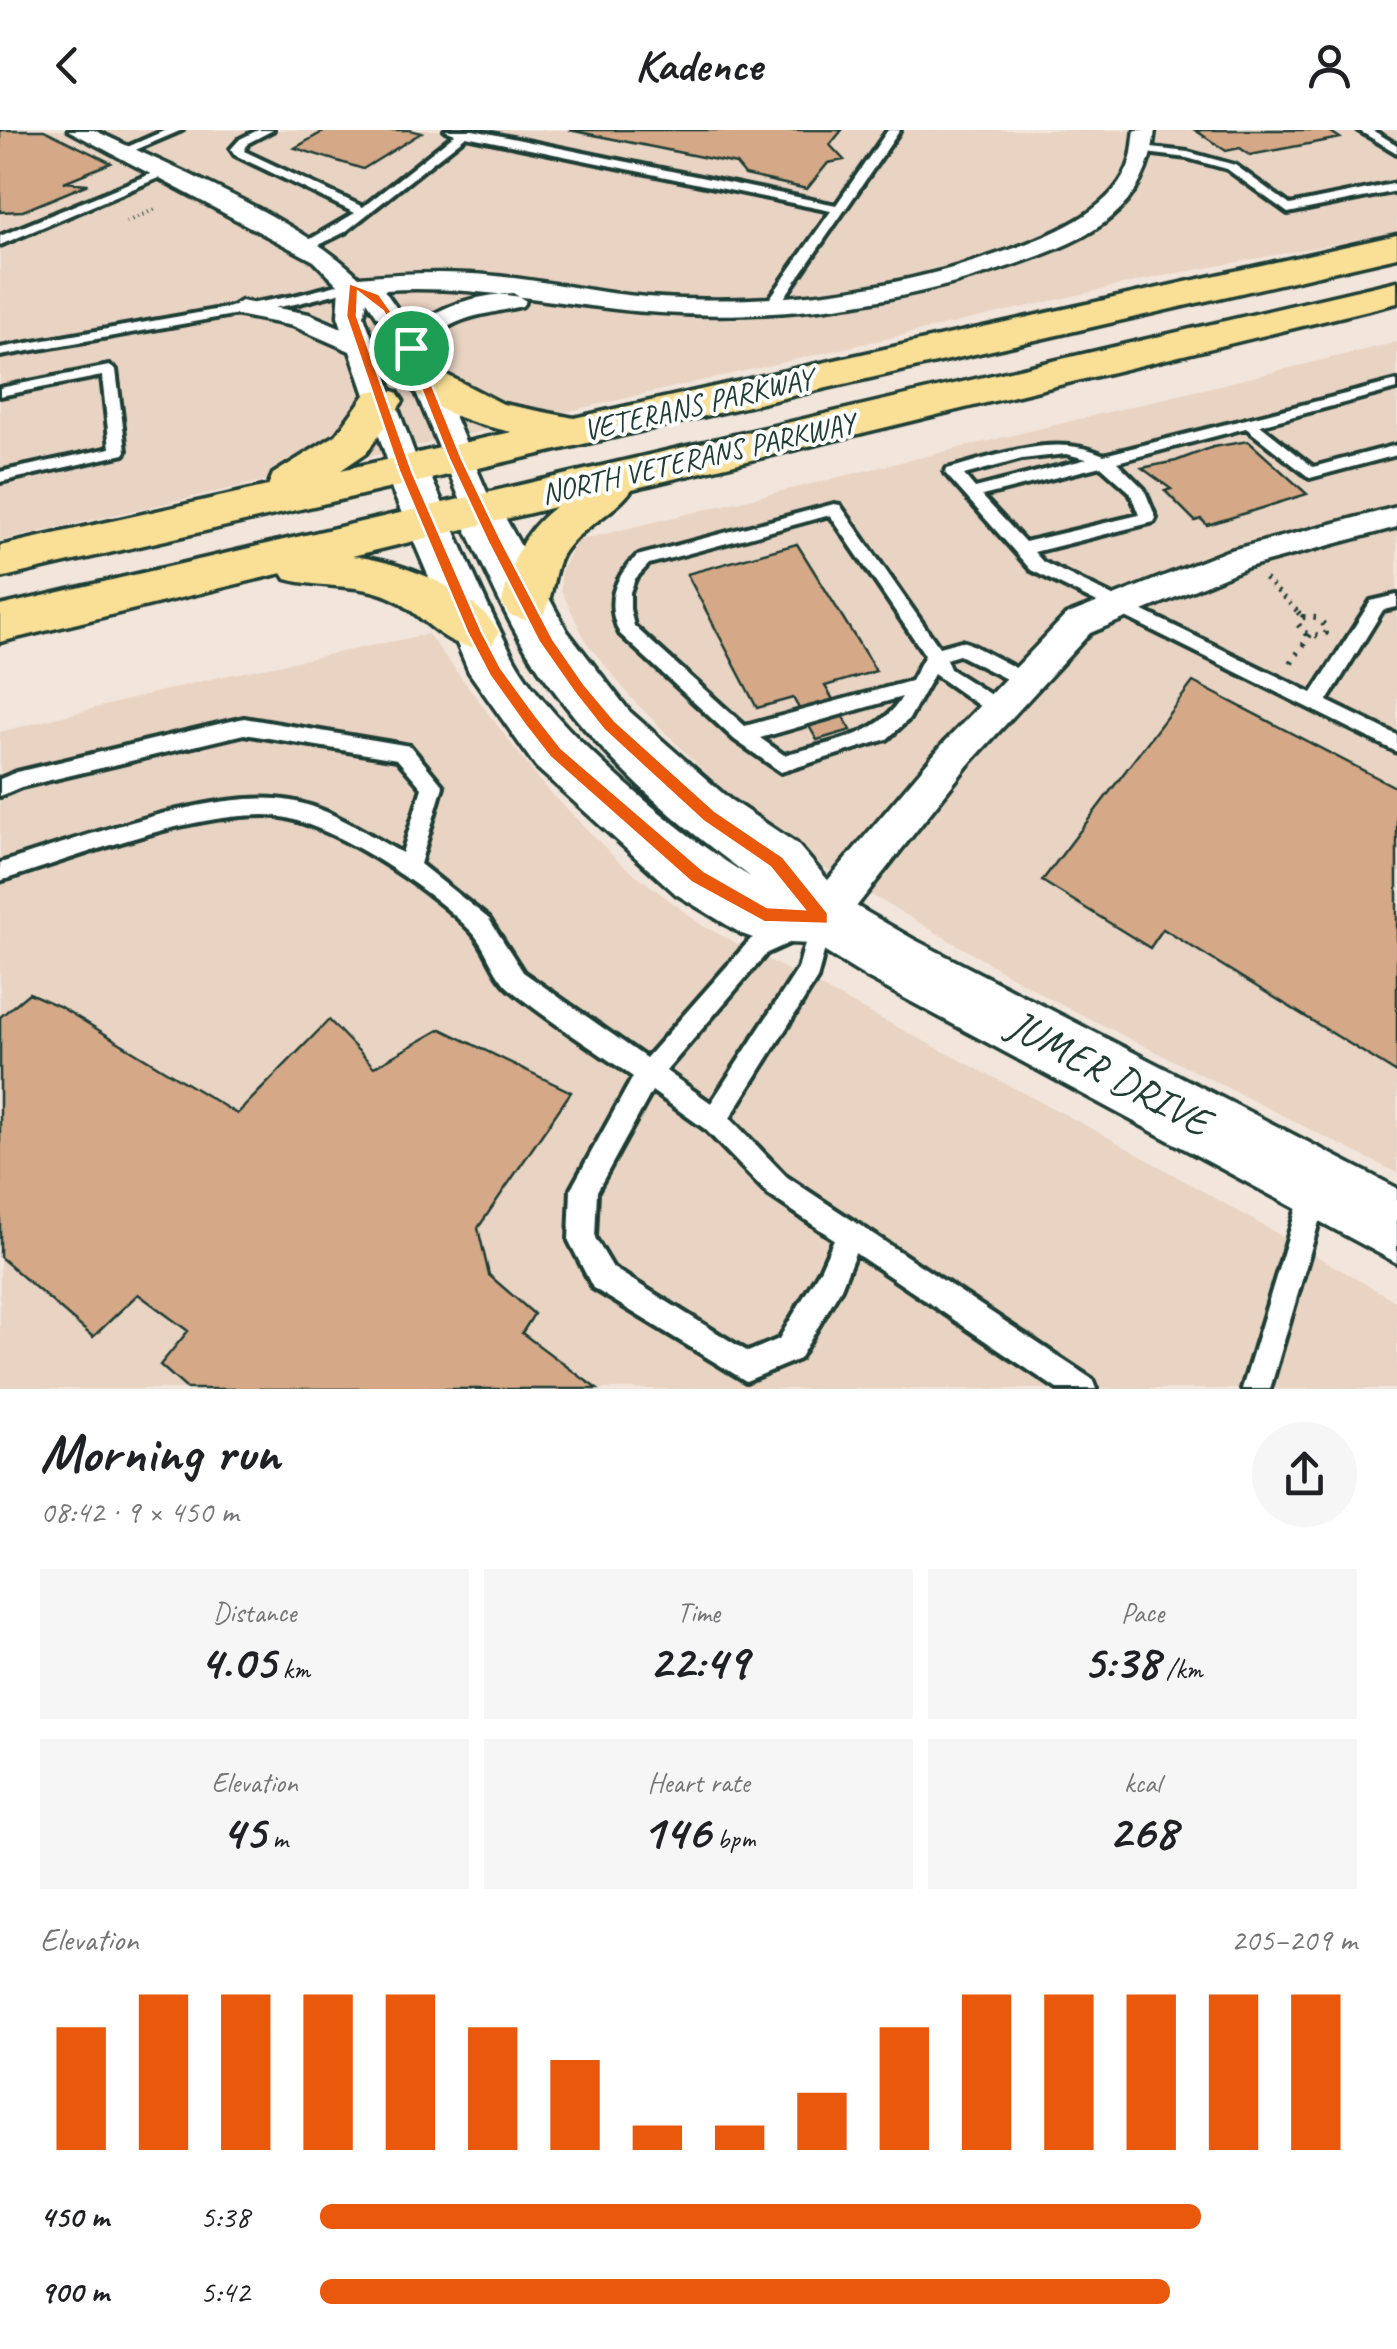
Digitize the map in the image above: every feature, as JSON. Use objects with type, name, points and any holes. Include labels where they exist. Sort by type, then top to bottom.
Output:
[{"type":"highway","name":"VETERANS PARKWAY","points":[[0,562],[1397,246]]},
{"type":"highway","name":"NORTH VETERANS PARKWAY","points":[[0,624],[1397,292]]},
{"type":"highway","points":[[418,364],[462,405],[494,417],[587,430]]},
{"type":"highway","points":[[259,503],[351,444],[382,401]]},
{"type":"highway","points":[[526,603],[537,555],[549,538],[579,509],[625,476]]},
{"type":"highway","points":[[260,563],[374,575],[412,588],[474,632]]},
{"type":"street","points":[[78,130],[307,247],[323,256],[352,285],[376,296],[388,309],[418,364],[480,511]]},
{"type":"street","points":[[352,285],[418,279],[509,285],[594,299],[688,307],[770,308],[888,293],[971,272],[1035,248],[1101,214],[1120,196],[1140,165],[1144,140]]},
{"type":"street","points":[[352,285],[352,316],[406,471]]},
{"type":"street","points":[[418,364],[431,325],[470,307],[507,301],[594,299]]},
{"type":"street","points":[[241,309],[300,320],[362,346]]},
{"type":"street","name":"JUMER DRIVE","points":[[406,471],[474,632],[495,672],[555,752],[698,876],[764,914],[822,918]]},
{"type":"street","name":"JUMER DRIVE","points":[[480,511],[547,642],[610,726],[709,816],[776,862],[822,918],[891,959],[1397,1227]]},
{"type":"street","points":[[822,918],[955,755],[1078,624],[1120,604],[1244,558],[1397,517]]},
{"type":"lane","points":[[122,152],[176,130]]},
{"type":"lane","points":[[267,130],[244,141],[237,149],[239,153],[363,212]]},
{"type":"lane","points":[[770,308],[894,130]]},
{"type":"lane","points":[[1364,130],[1397,150]]},
{"type":"lane","points":[[307,247],[363,212],[461,131],[839,209]]},
{"type":"lane","points":[[1144,140],[1232,167],[1288,209],[1397,186]]},
{"type":"lane","points":[[0,240],[164,173]]},
{"type":"lane","points":[[0,352],[352,285]]},
{"type":"lane","points":[[0,392],[109,370],[118,452],[0,476]]},
{"type":"lane","points":[[971,494],[1397,386]]},
{"type":"lane","points":[[1250,424],[1310,473],[1397,450]]},
{"type":"lane","points":[[1022,550],[1148,518],[1146,499],[1110,460],[1077,448],[1053,448],[952,472],[971,494],[1022,550],[1037,566],[1397,744]]},
{"type":"lane","points":[[998,709],[943,673],[935,656],[834,509],[642,560],[626,574],[618,608],[626,629],[742,735],[781,764],[880,734],[902,714],[935,656],[961,648],[1024,681]]},
{"type":"lane","points":[[1316,703],[1377,605],[1397,601]]},
{"type":"lane","points":[[742,735],[917,686]]},
{"type":"lane","points":[[0,788],[18,780],[244,726],[403,752],[433,786],[408,867]]},
{"type":"lane","points":[[0,872],[188,818],[238,809],[291,809],[408,867],[481,926],[515,979],[714,1120],[778,1186],[1082,1389]]},
{"type":"lane","points":[[822,918],[759,946],[649,1074],[584,1189],[582,1241],[603,1278],[746,1367],[788,1350],[831,1278],[850,1233]]},
{"type":"lane","points":[[714,1120],[809,972],[822,918]]},
{"type":"lane","points":[[1256,1389],[1317,1184]]},
{"type":"path","points":[[126,222],[156,209]]},
{"type":"path","points":[[1244,558],[1303,617],[1320,620],[1326,633],[1305,633],[1298,624],[1303,617]]},
{"type":"shaded area","points":[[0,130],[1397,130],[1397,232],[1152,278],[0,541]]},
{"type":"shaded area","points":[[1397,342],[1397,1173],[1047,997],[767,834],[634,701],[587,643],[561,590],[561,572],[576,541]]},
{"type":"shaded area","points":[[428,634],[542,784],[618,861],[703,926],[1104,1135],[1397,1302],[1397,1389],[0,1389],[0,732],[215,678]]},
{"type":"building","points":[[0,130],[44,130],[111,163],[64,182],[88,184],[23,211],[0,212]]},
{"type":"building","points":[[326,130],[421,133],[363,169],[295,148]]},
{"type":"building","points":[[569,130],[842,130],[830,145],[844,160],[828,163],[807,189],[745,175],[736,164]]},
{"type":"building","points":[[1195,130],[1328,130],[1340,138],[1250,155],[1240,148],[1226,151]]},
{"type":"building","points":[[1248,441],[1307,494],[1207,525],[1201,519],[1195,521],[1165,491],[1171,489],[1142,468],[1213,447]]},
{"type":"building","points":[[797,544],[876,671],[825,686],[851,730],[817,740],[793,698],[757,708],[687,574]]},
{"type":"building","points":[[1193,682],[1397,788],[1397,1073],[1163,929],[1150,948],[1042,881]]},
{"type":"building","points":[[29,993],[59,1006],[237,1114],[329,1020],[374,1067],[441,1029],[571,1092],[478,1228],[489,1275],[534,1314],[522,1333],[597,1389],[187,1389],[160,1365],[188,1331],[138,1294],[93,1337],[0,1257],[0,1017]]},
{"type":"route","points":[[352,285],[376,296],[411,348],[494,540],[547,642],[579,688],[610,726],[709,816],[776,862],[822,918],[764,914],[698,876],[555,752],[495,672],[474,632],[406,471],[352,316],[352,285]]}]
